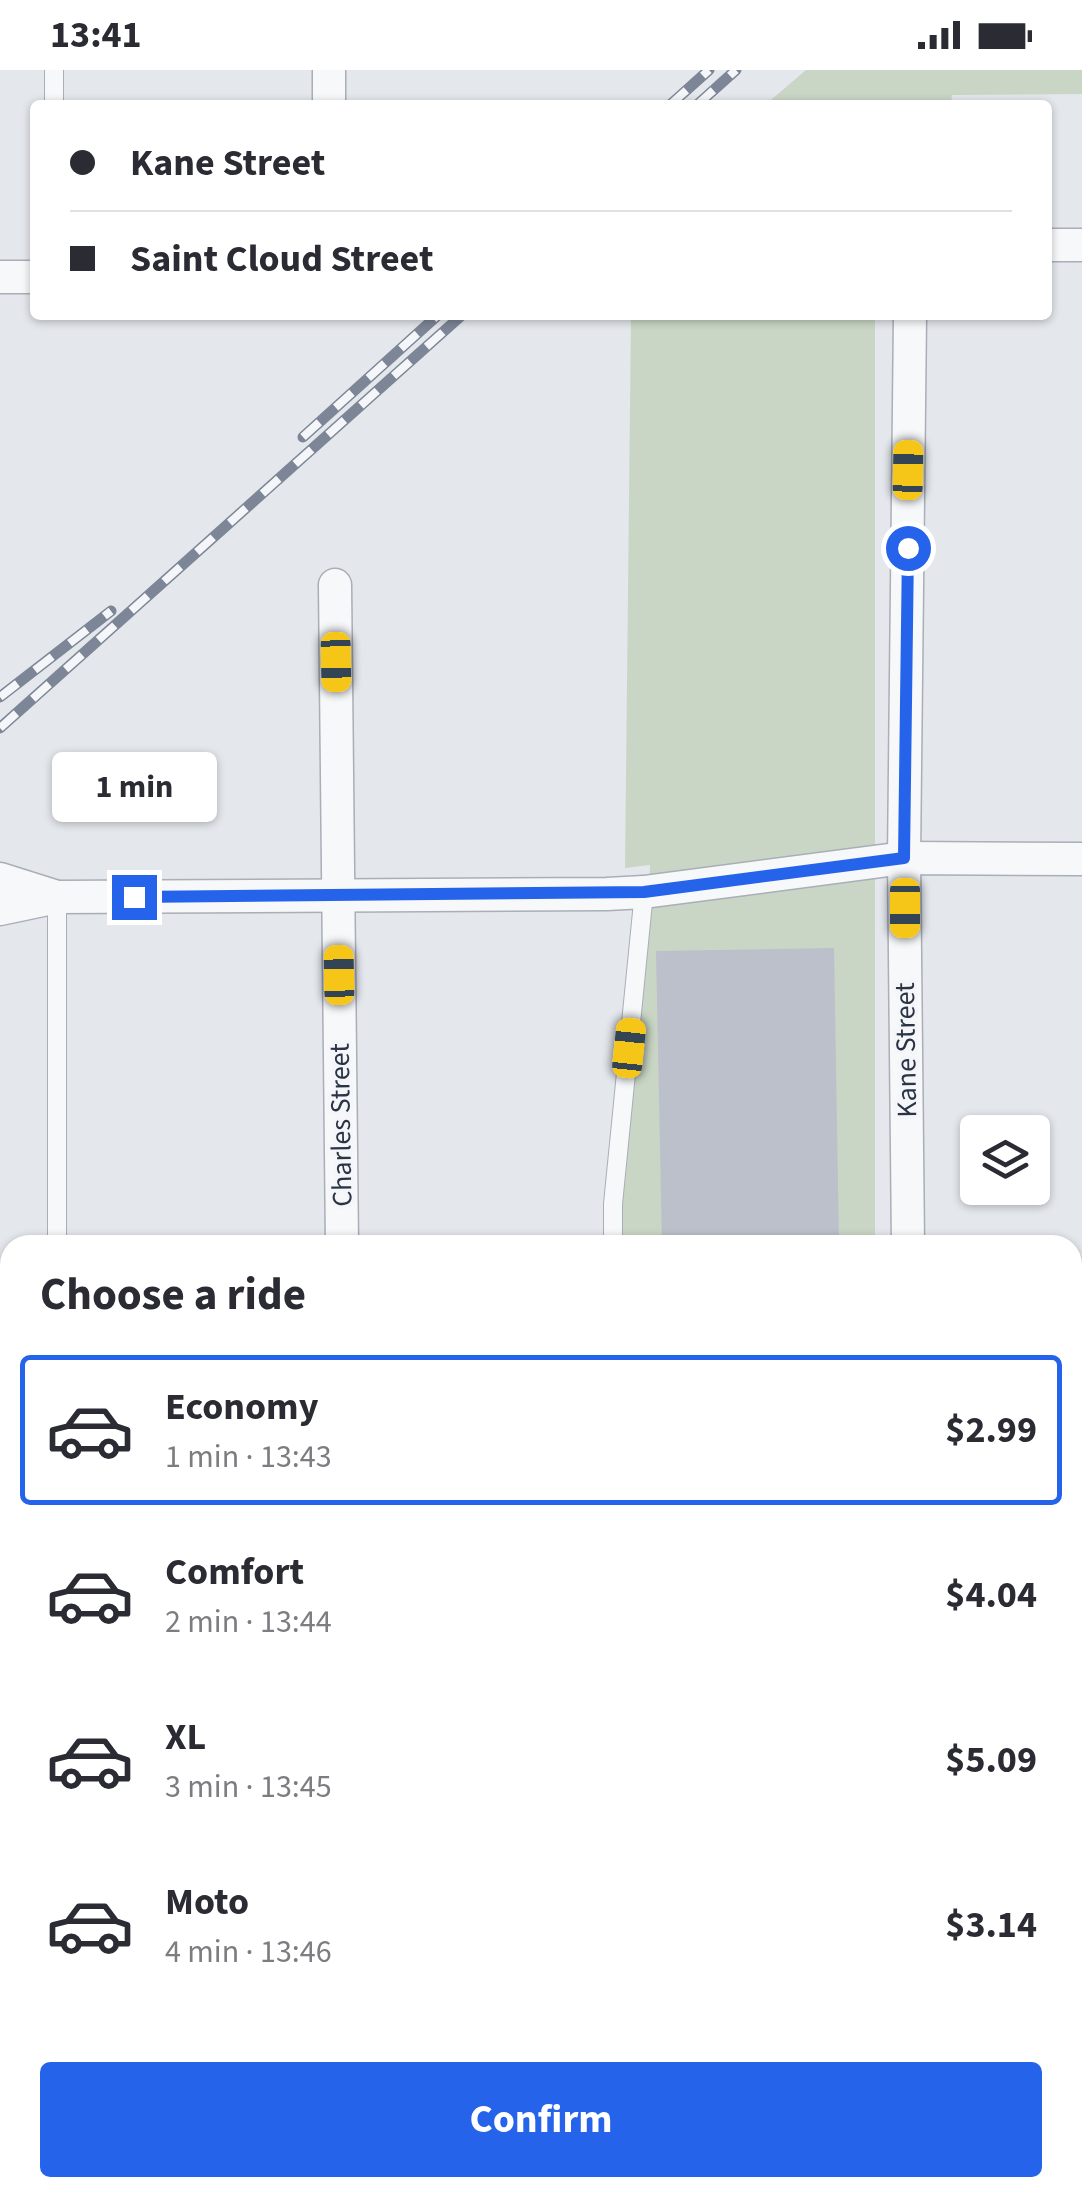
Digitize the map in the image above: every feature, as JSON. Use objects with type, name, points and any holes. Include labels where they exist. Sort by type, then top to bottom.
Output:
[{"type":"street","points":[[329,70],[329,100]]},
{"type":"street","points":[[1052,245],[1082,245]]},
{"type":"street","points":[[0,277],[30,277]]},
{"type":"street","name":"Kane Street","points":[[908,1235],[904,858],[910,320]]},
{"type":"street","name":"Charles Street","points":[[335,585],[342,1235]]},
{"type":"street","points":[[0,909],[57,897],[644,892],[904,858],[1082,860]]},
{"type":"street","points":[[0,878],[57,897]]},
{"type":"lane","points":[[54,70],[54,100]]},
{"type":"lane","points":[[612,1235],[644,892]]},
{"type":"lane","points":[[57,897],[57,1235]]},
{"type":"green space","points":[[806,70],[1082,70],[1082,94],[952,95],[952,100],[771,100]]},
{"type":"green space","points":[[631,320],[875,320],[875,1235],[619,1235],[648,927],[650,865],[625,868]]},
{"type":"building","points":[[834,948],[839,1235],[662,1235],[656,951]]},
{"type":"railway","points":[[676,100],[709,70]]},
{"type":"railway","points":[[703,100],[736,70]]},
{"type":"railway","points":[[303,437],[432,320]]},
{"type":"railway","points":[[0,728],[456,320]]},
{"type":"railway","points":[[0,697],[111,611]]},
{"type":"route","points":[[134,897],[608,894],[904,858],[908,548]]}]
